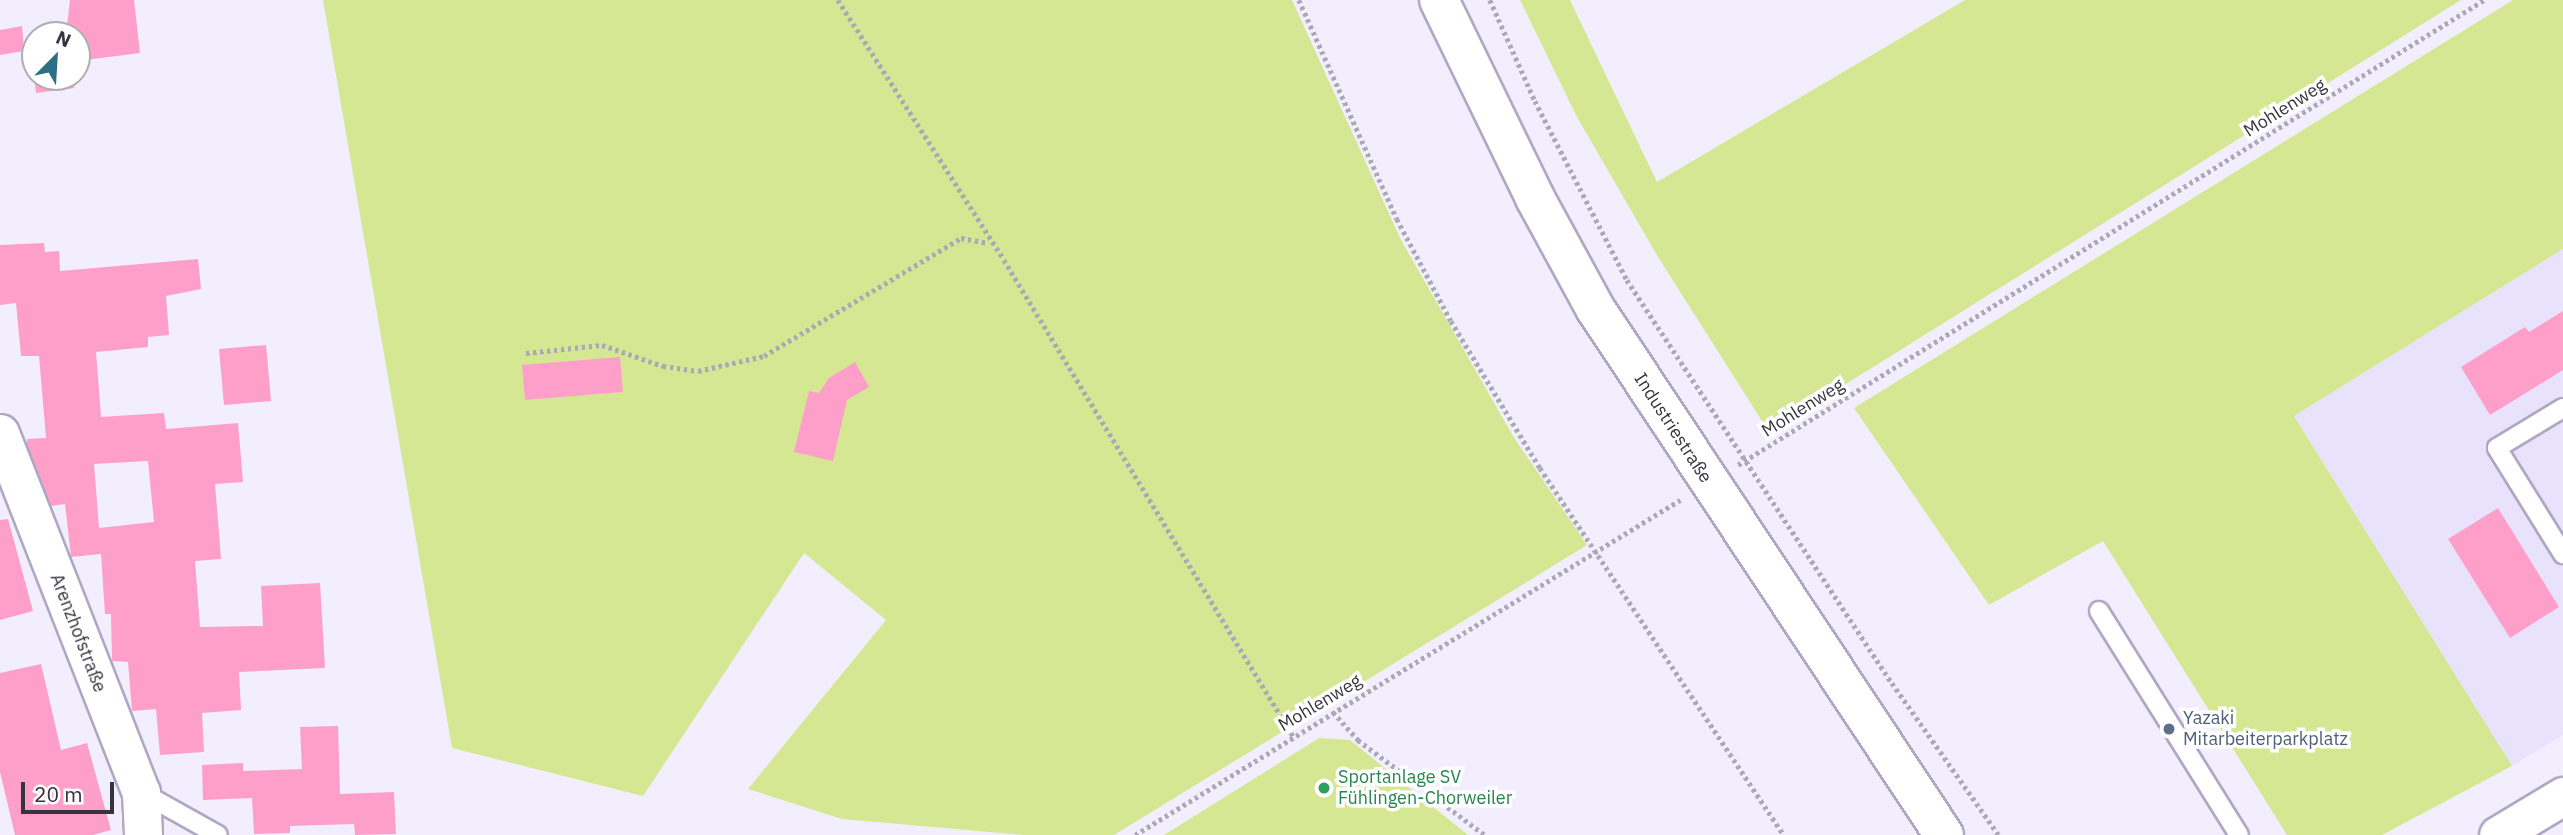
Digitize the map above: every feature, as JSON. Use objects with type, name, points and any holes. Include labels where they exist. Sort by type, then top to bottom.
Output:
[{"type":"main road","name":"Industriestraße","points":[[1439,0],[1485,100],[1595,308],[1944,835]]},
{"type":"street","name":"Arenzhofstraße","points":[[0,433],[141,792],[143,835]]},
{"type":"street","points":[[2498,835],[2563,796]]},
{"type":"lane","points":[[2563,408],[2497,448],[2563,554]]},
{"type":"lane","points":[[2099,611],[2239,835]]},
{"type":"lane","points":[[141,792],[218,835]]},
{"type":"path","points":[[838,0],[989,243],[1004,260],[1293,736]]},
{"type":"path","points":[[1299,0],[1355,130],[1439,298],[1596,554],[1784,835]]},
{"type":"path","points":[[1490,0],[1535,101],[1627,280],[1744,461],[1999,835]]},
{"type":"path","name":"Mohlenweg","points":[[1135,835],[1293,736],[1596,554],[2484,0]]},
{"type":"path","points":[[526,353],[602,345],[663,366],[698,371],[764,356],[961,238],[989,243]]},
{"type":"path","points":[[1333,712],[1358,740],[1485,835]]},
{"type":"shaded area","points":[[2563,249],[2563,735],[2512,766],[2294,416]]},
{"type":"green space","points":[[323,0],[1292,0],[1401,240],[1513,436],[1587,545],[1114,835],[1024,835],[842,819],[748,789],[886,620],[804,553],[643,796],[452,748]]},
{"type":"green space","points":[[1520,0],[1570,0],[1657,182],[1965,0],[2461,0],[1769,432],[1658,257],[1577,117]]},
{"type":"green space","points":[[2513,0],[2563,0],[2563,249],[2294,416],[2512,766],[2382,835],[2287,835],[2103,541],[1989,605],[1854,408]]},
{"type":"green space","name":"Sportanlage SV Fühlingen-Chorweiler","points":[[1319,738],[1350,740],[1468,835],[1164,835]]},
{"type":"building","points":[[70,0],[134,0],[140,53],[91,59],[91,21],[68,21]]},
{"type":"building","points":[[21,26],[21,52],[0,55],[0,30]]},
{"type":"building","points":[[44,243],[45,252],[59,251],[60,271],[198,259],[201,289],[166,296],[169,335],[148,337],[148,347],[96,352],[101,417],[164,413],[166,429],[238,423],[243,482],[215,484],[221,559],[195,561],[200,627],[263,626],[261,586],[320,583],[325,668],[239,672],[241,710],[202,713],[204,752],[160,755],[156,709],[132,711],[128,662],[112,661],[111,614],[105,614],[101,554],[71,557],[65,504],[51,506],[27,445],[27,439],[46,438],[39,356],[21,356],[16,303],[0,305],[0,245]],"holes":[[[148,461],[154,522],[99,528],[94,464]]]},
{"type":"building","points":[[2563,311],[2563,370],[2490,415],[2461,367],[2525,327],[2529,332]]},
{"type":"building","points":[[266,345],[271,401],[224,405],[219,349]]},
{"type":"building","points":[[620,357],[623,392],[525,400],[522,365]]},
{"type":"building","points":[[855,362],[869,387],[847,400],[833,461],[794,452],[809,391],[819,393],[829,378]]},
{"type":"building","points":[[2498,508],[2559,607],[2510,638],[2448,539]]},
{"type":"building","points":[[8,519],[33,611],[0,620],[0,520]]},
{"type":"building","points":[[41,664],[61,750],[87,743],[111,830],[93,835],[15,835],[0,772],[0,673]]},
{"type":"building","points":[[338,726],[340,794],[394,792],[396,834],[355,835],[354,824],[290,826],[290,833],[254,834],[252,798],[203,800],[202,765],[243,763],[243,771],[302,769],[300,727]]},
{"type":"place","name":"Yazaki Mitarbeiterparkplatz","points":[[2169,729]]},
{"type":"place","name":"Sportanlage SV Fühlingen-Chorweiler","points":[[1324,788]]}]
